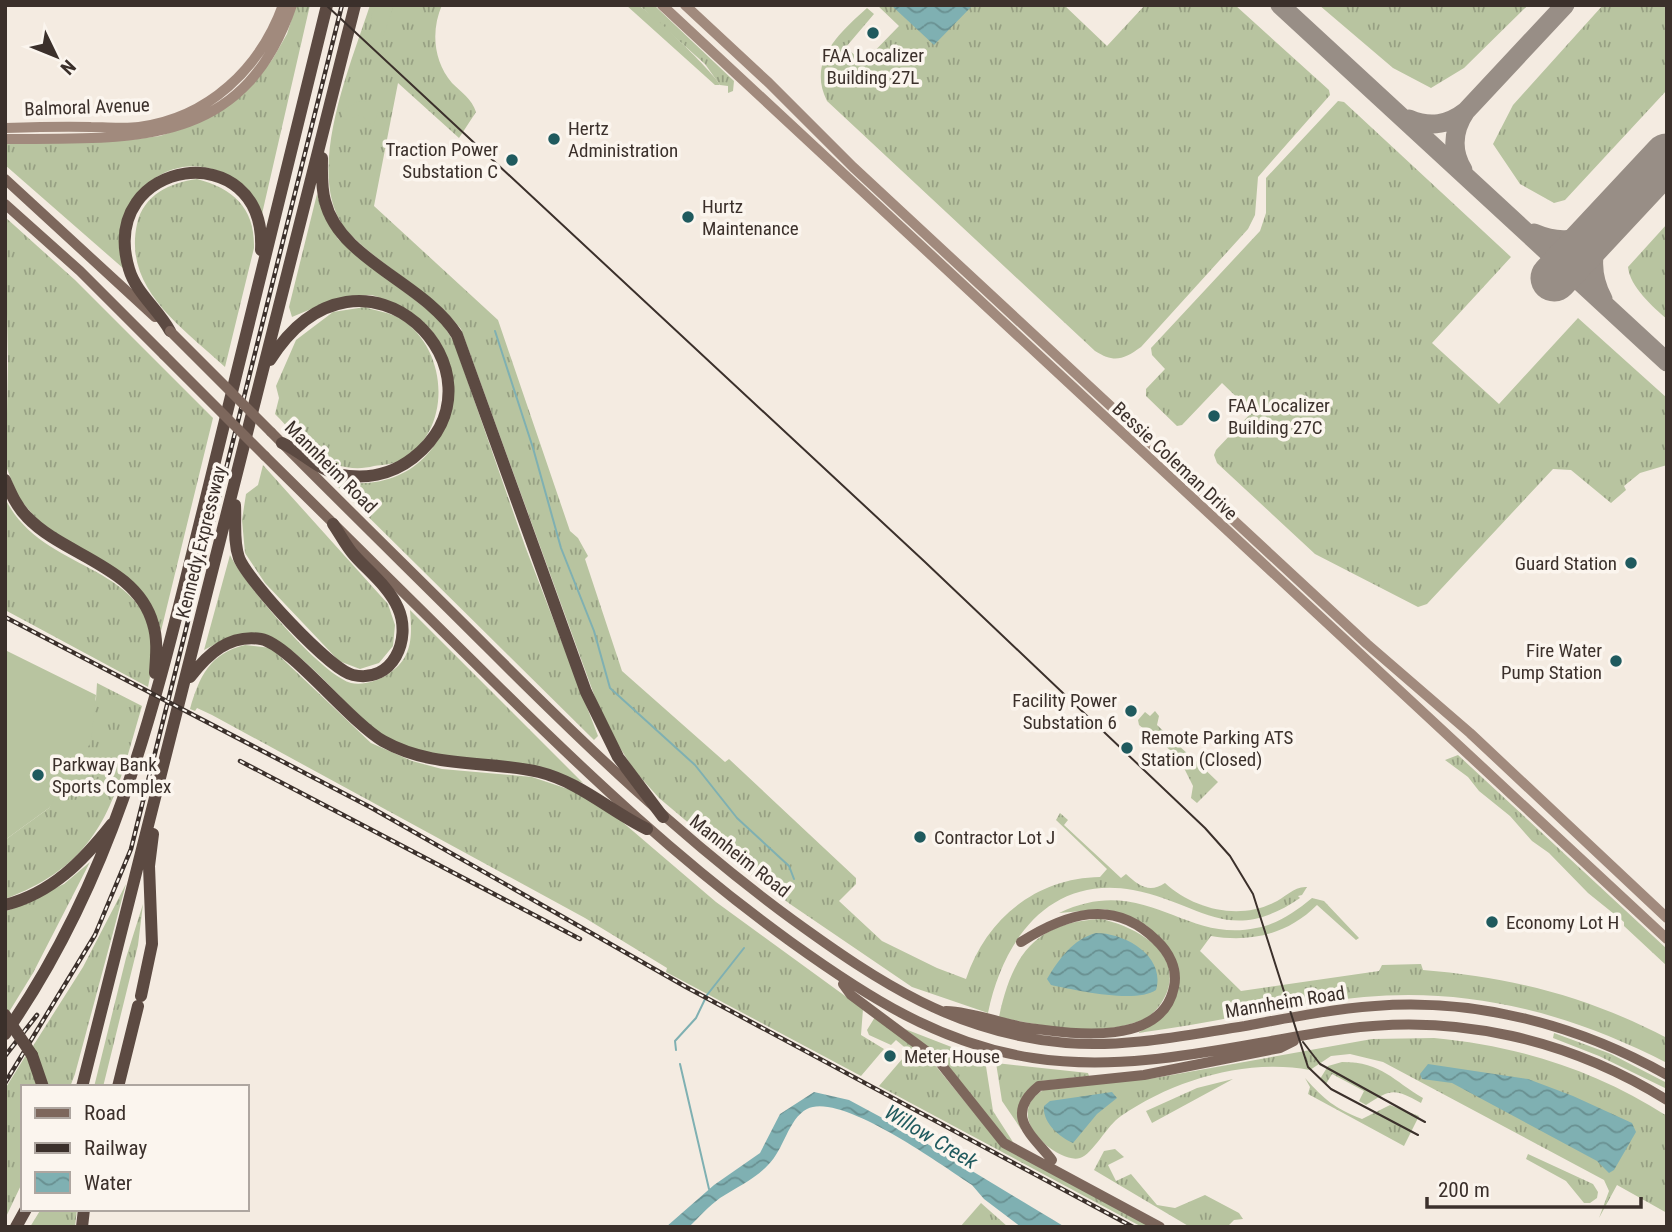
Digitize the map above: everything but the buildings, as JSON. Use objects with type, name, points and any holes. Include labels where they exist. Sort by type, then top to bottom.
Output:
[{"type":"highway","name":"Kennedy Expressway","points":[[5,1034],[50,965],[78,912],[119,816],[152,703],[327,5]]},
{"type":"highway","name":"Kennedy Expressway","points":[[83,1085],[234,494],[355,5]]},
{"type":"highway","points":[[348,37],[363,5]]},
{"type":"highway","points":[[323,132],[322,178],[325,201],[332,219],[345,237],[363,253],[433,304],[457,335],[586,692],[618,757],[663,817]]},
{"type":"highway","points":[[170,331],[159,311],[134,281],[126,255],[126,231],[129,218],[141,196],[153,185],[178,173],[203,172],[229,181],[257,214],[261,248],[250,316]]},
{"type":"highway","points":[[262,377],[273,355],[300,325],[330,305],[350,301],[376,303],[411,318],[429,334],[441,357],[448,383],[442,424],[431,441],[405,465],[375,476],[344,475],[316,465],[298,450],[282,443]]},
{"type":"highway","points":[[5,480],[12,497],[29,519],[65,546],[114,574],[138,595],[153,625],[156,648],[152,703]]},
{"type":"highway","points":[[234,494],[236,545],[245,570],[256,584],[334,665],[352,675],[376,674],[396,659],[401,649],[402,620],[397,605],[351,552],[333,524]]},
{"type":"highway","points":[[186,683],[216,649],[244,639],[269,641],[291,657],[351,718],[397,748],[447,763],[519,769],[553,776],[590,793],[621,816],[647,829]]},
{"type":"highway","points":[[119,1085],[152,944],[149,866],[157,792]]},
{"type":"highway","points":[[5,905],[38,893],[62,878],[82,860],[119,816]]},
{"type":"highway","points":[[5,1015],[32,1055],[42,1085]]},
{"type":"highway","points":[[15,1227],[24,1211]]},
{"type":"main road","name":"Mannheim Road","points":[[5,179],[94,258],[170,331],[574,734],[663,817],[748,887],[835,950],[877,979],[936,1011],[1007,1034],[1097,1045],[1151,1041],[1350,1009],[1397,1004],[1440,1006],[1516,1016],[1584,1035],[1667,1075]]},
{"type":"main road","name":"Mannheim Road","points":[[5,204],[80,271],[333,524],[647,829],[747,911],[869,997],[924,1025],[982,1047],[1033,1058],[1084,1063],[1137,1062],[1387,1025],[1489,1030],[1550,1045],[1587,1059],[1667,1100]]},
{"type":"main road","points":[[936,1011],[963,1012],[1026,1028],[1070,1033],[1119,1031],[1152,1021],[1169,1002],[1173,991],[1173,967],[1166,951],[1144,929],[1124,919],[1099,914],[1074,915],[1050,923],[1021,942]]},
{"type":"main road","points":[[835,973],[851,995],[946,1069],[1004,1143],[1160,1227]]},
{"type":"main road","points":[[1052,1160],[1028,1134],[1023,1119],[1024,1103],[1039,1086],[1144,1075],[1280,1048],[1306,1035]]},
{"type":"street","name":"Balmoral Avenue","points":[[5,128],[139,127],[173,119],[203,106],[246,70],[275,26],[283,5]]},
{"type":"street","name":"Balmoral Avenue","points":[[5,139],[139,136],[178,127],[198,119],[230,98],[256,74],[283,32],[292,5]]},
{"type":"street","name":"Bessie Coleman Drive","points":[[662,5],[1667,939]]},
{"type":"street","name":"Bessie Coleman Drive","points":[[685,5],[769,83],[853,167],[1367,644],[1470,733],[1667,918]]},
{"type":"green space","points":[[296,5],[310,5],[262,214],[242,186],[229,176],[199,166],[167,171],[149,182],[132,202],[127,220],[124,269],[5,165],[5,144],[129,140],[160,136],[183,128],[254,82],[272,60],[287,34]]},
{"type":"green space","points":[[370,5],[442,5],[435,35],[441,65],[452,83],[469,99],[476,112],[459,138],[398,83],[374,206],[498,320],[570,531],[578,538],[588,556],[585,559],[622,671],[725,762],[729,759],[856,878],[856,884],[839,901],[882,941],[966,979],[986,938],[1016,906],[1055,885],[1100,877],[1107,869],[1056,820],[1060,813],[1068,820],[1064,825],[1121,878],[1126,874],[1144,887],[1154,888],[1165,883],[1176,892],[1202,905],[1231,911],[1259,908],[1298,888],[1307,887],[1302,895],[1298,896],[1300,898],[1275,912],[1253,919],[1234,920],[1215,917],[1133,890],[1103,888],[1077,893],[1054,903],[1035,918],[1018,938],[995,986],[988,1013],[912,987],[790,904],[659,798],[634,770],[612,735],[596,700],[461,329],[422,291],[351,235],[336,213],[329,186],[329,155],[334,123]]},
{"type":"green space","points":[[378,5],[394,5],[383,37],[373,27],[371,15]]},
{"type":"green space","points":[[626,5],[637,5],[654,17],[695,56],[720,85],[715,85]]},
{"type":"green space","points":[[639,5],[654,5],[734,81],[733,91],[728,93],[728,86],[720,85],[705,64]]},
{"type":"green space","points":[[877,5],[1064,5],[1107,46],[1145,5],[1235,5],[1329,90],[1330,95],[1258,177],[1255,215],[1248,229],[1141,347],[1124,357],[1113,358],[1095,351],[827,101],[822,87],[823,61],[846,28],[867,8],[874,14],[846,47],[863,63],[899,26]]},
{"type":"green space","points":[[1319,5],[1528,5],[1464,68],[1431,88],[1393,68]]},
{"type":"green space","points":[[1603,5],[1667,5],[1667,90],[1565,200],[1554,203],[1520,184],[1493,144],[1513,105]]},
{"type":"green space","points":[[358,101],[367,102],[378,113],[373,126],[361,115],[347,120],[342,118],[342,111]]},
{"type":"green space","points":[[1338,101],[1344,102],[1511,257],[1432,343],[1499,404],[1578,318],[1667,398],[1667,465],[1640,473],[1624,486],[1626,490],[1611,503],[1571,470],[1553,469],[1427,604],[1418,607],[1315,554],[1217,463],[1214,455],[1216,450],[1252,412],[1222,383],[1182,425],[1177,426],[1146,396],[1146,389],[1165,369],[1152,355],[1151,348],[1260,231],[1266,213],[1266,178]]},
{"type":"green space","points":[[197,179],[222,188],[240,202],[251,222],[253,234],[254,248],[225,367],[160,305],[147,287],[139,268],[135,247],[140,214],[152,198],[168,187]]},
{"type":"green space","points":[[317,194],[325,218],[338,239],[440,320],[454,342],[525,546],[598,736],[594,740],[328,477],[365,483],[398,475],[424,458],[442,434],[451,405],[451,375],[442,346],[423,322],[378,297],[359,295],[339,299],[292,317],[289,307]]},
{"type":"green space","points":[[5,217],[75,280],[213,418],[161,631],[153,609],[40,523],[18,497],[6,466],[8,362]]},
{"type":"green space","points":[[1667,224],[1667,319],[1638,289],[1628,267]]},
{"type":"green space","points":[[365,307],[401,319],[417,333],[429,350],[436,370],[437,411],[430,430],[418,447],[401,460],[352,468],[331,463],[318,456],[275,414],[279,398],[276,386],[296,340],[333,312]]},
{"type":"green space","points":[[263,465],[388,604],[395,625],[393,646],[379,663],[360,669],[339,661],[265,583],[245,553],[242,520],[246,494],[258,485]]},
{"type":"green space","points":[[5,498],[24,525],[48,545],[126,592],[144,615],[152,645],[148,687],[5,610]]},
{"type":"green space","points":[[230,555],[284,627],[321,664],[351,683],[378,680],[404,659],[410,644],[410,610],[583,783],[533,770],[427,754],[403,746],[381,734],[302,659],[268,636],[241,634],[204,650]]},
{"type":"green space","points":[[245,645],[271,648],[371,743],[412,761],[442,769],[532,777],[574,791],[613,814],[716,902],[863,1009],[861,1035],[884,1049],[861,1076],[666,972],[667,968],[585,918],[212,715],[197,708],[195,711],[190,709],[197,687],[208,668],[223,654]]},
{"type":"green space","name":"Parkway Bank Sports Complex","points":[[5,650],[96,695],[91,742],[49,808],[5,840]]},
{"type":"green space","points":[[97,683],[142,706],[113,798],[101,823],[85,846],[65,866],[38,884],[5,899],[5,840],[49,808],[96,699]]},
{"type":"green space","points":[[1155,711],[1159,716],[1157,725],[1191,757],[1183,766],[1175,754],[1139,725],[1138,720],[1145,712],[1150,716]]},
{"type":"green space","points":[[1458,755],[1667,949],[1667,966],[1624,926],[1624,922],[1588,893],[1549,853],[1532,841],[1510,816],[1479,791],[1468,777],[1445,760]]},
{"type":"green space","points":[[1193,758],[1218,782],[1197,803],[1191,798],[1193,786],[1184,768]]},
{"type":"green space","points":[[90,862],[33,973],[9,1012],[5,1008],[5,912],[64,884]]},
{"type":"green space","points":[[126,884],[71,1085],[48,1085],[33,1046],[83,967]]},
{"type":"green space","points":[[1312,898],[1324,901],[1359,938],[1356,940],[1317,905],[1294,923],[1268,934],[1240,938],[1211,936],[1200,951],[1241,991],[1379,971],[1382,965],[1421,964],[1423,970],[1487,978],[1549,991],[1608,1011],[1667,1038],[1667,1063],[1595,1031],[1558,1018],[1520,1008],[1443,996],[1404,995],[1336,1000],[1138,1033],[1165,1015],[1178,990],[1164,942],[1146,925],[1105,909],[1059,913],[1089,903],[1116,900],[1140,904],[1207,927],[1231,930],[1272,924],[1293,913]]},
{"type":"green space","points":[[143,904],[138,945],[103,1085],[94,1085],[126,958]]},
{"type":"green space","points":[[1101,919],[1140,934],[1152,943],[1168,964],[1170,977],[1167,992],[1154,1012],[1142,1020],[1125,1025],[1089,1029],[1052,1027],[999,1017],[1011,976],[1030,946],[1059,927]]},
{"type":"green space","points":[[875,1017],[930,1059],[999,1143],[1154,1227],[1142,1227],[879,1086],[909,1051],[896,1040],[891,1045],[869,1035],[867,1030]]},
{"type":"green space","points":[[905,1029],[985,1060],[993,1111],[1013,1142],[1005,1139],[938,1055]]},
{"type":"green space","points":[[1554,1033],[1611,1054],[1667,1083],[1667,1089],[1599,1056],[1553,1038]]},
{"type":"green space","points":[[1434,1038],[1496,1047],[1555,1063],[1612,1086],[1667,1116],[1667,1213],[1617,1185],[1599,1218],[1609,1191],[1604,1180],[1383,1062],[1350,1054],[1331,1056],[1310,1070],[1261,1067],[1187,1082],[1141,1103],[1121,1116],[1090,1151],[1080,1158],[1059,1154],[1047,1146],[1030,1124],[1028,1112],[1032,1100],[1045,1089],[1155,1078],[1372,1039]]},
{"type":"green space","points":[[26,1055],[37,1085],[21,1085],[21,1185],[5,1219],[5,1089]]},
{"type":"green space","points":[[1342,1062],[1378,1069],[1423,1098],[1421,1103],[1393,1092],[1366,1105],[1359,1101],[1364,1091],[1332,1074],[1326,1084],[1320,1079],[1328,1066]]},
{"type":"green space","points":[[996,1063],[1088,1073],[1089,1076],[1041,1081],[1019,1121],[1021,1129],[1002,1101]]},
{"type":"green space","points":[[1305,1078],[1330,1103],[1362,1119],[1390,1105],[1419,1116],[1404,1146],[1308,1094],[1310,1087]]},
{"type":"green space","points":[[1233,1079],[1152,1123],[1146,1111],[1197,1088]]},
{"type":"green space","points":[[1115,1149],[1124,1157],[1108,1165],[1116,1181],[1131,1174],[1157,1205],[1175,1208],[1205,1195],[1239,1213],[1243,1219],[1234,1220],[1227,1227],[1190,1227],[1094,1170],[1104,1151]]},
{"type":"green space","points":[[1528,1154],[1593,1184],[1598,1192],[1597,1198],[1590,1203],[1584,1203],[1566,1181],[1526,1159]]},
{"type":"green space","points":[[981,1203],[1008,1227],[960,1227]]},
{"type":"green space","points":[[40,1211],[77,1211],[75,1227],[30,1227]]},
{"type":"water","points":[[891,5],[973,5],[934,45]]},
{"type":"water","points":[[1096,933],[1119,937],[1141,949],[1155,967],[1156,990],[1135,996],[1120,996],[1051,985],[1047,979],[1062,957],[1080,940]]},
{"type":"water","points":[[1428,1064],[1528,1079],[1632,1123],[1636,1132],[1614,1170],[1609,1173],[1597,1161],[1452,1083],[1422,1079],[1420,1074]]},
{"type":"water","points":[[814,1092],[849,1100],[901,1128],[1065,1227],[1021,1227],[984,1199],[972,1185],[916,1148],[866,1120],[822,1106],[807,1109],[795,1120],[773,1159],[757,1175],[720,1198],[689,1227],[666,1227],[714,1185],[760,1153],[780,1114]]},
{"type":"water","points":[[1112,1092],[1117,1098],[1097,1114],[1073,1143],[1057,1133],[1046,1118],[1044,1106],[1050,1101]]},
{"type":"waterway","points":[[495,331],[533,448],[561,548],[594,631],[610,688],[695,765],[737,818],[789,866],[794,879]]},
{"type":"waterway","points":[[676,1050],[675,1041],[696,1018],[707,995],[744,948]]},
{"type":"waterway","points":[[680,1064],[709,1189]]},
{"type":"taxiway","points":[[1280,5],[1667,362]]},
{"type":"taxiway","points":[[1466,111],[1565,5]]},
{"type":"taxiway","points":[[1409,119],[1424,124],[1439,124],[1466,111],[1458,125],[1455,140],[1463,170]]},
{"type":"taxiway","points":[[1534,233],[1560,240],[1583,236],[1600,228],[1595,246],[1594,273],[1603,299]]},
{"type":"runway","points":[[1554,278],[1667,157]]},
{"type":"tram line","points":[[326,5],[925,562],[1205,828],[1230,856],[1253,894],[1308,1067],[1331,1089],[1418,1135]]},
{"type":"tram line","points":[[1303,1042],[1320,1064],[1425,1122]]},
{"type":"railway","points":[[5,1083],[95,935],[131,849],[342,5]]},
{"type":"railway","points":[[5,617],[370,807],[686,987],[1133,1227]]},
{"type":"railway","points":[[240,761],[580,939]]},
{"type":"railway","points":[[5,1056],[37,1015]]},
{"type":"place","name":"FAA Localizer Building 27L","points":[[873,33]]},
{"type":"place","name":"Hertz Administration","points":[[554,139]]},
{"type":"place","name":"Traction Power Substation C","points":[[512,160]]},
{"type":"place","name":"Hurtz Maintenance","points":[[688,217]]},
{"type":"place","name":"FAA Localizer Building 27C","points":[[1214,416]]},
{"type":"place","name":"Guard Station","points":[[1631,563]]},
{"type":"place","name":"Fire Water Pump Station","points":[[1616,661]]},
{"type":"place","name":"Facility Power Substation 6","points":[[1131,711]]},
{"type":"place","name":"Remote Parking ATS Station (Closed)","points":[[1127,748]]},
{"type":"place","name":"Parkway Bank Sports Complex","points":[[38,775]]},
{"type":"place","name":"Contractor Lot J","points":[[920,837]]},
{"type":"place","name":"Economy Lot H","points":[[1492,922]]},
{"type":"place","name":"Meter House","points":[[890,1056]]},
{"type":"water label","name":"Willow Creek","points":[[931,1137]]}]
